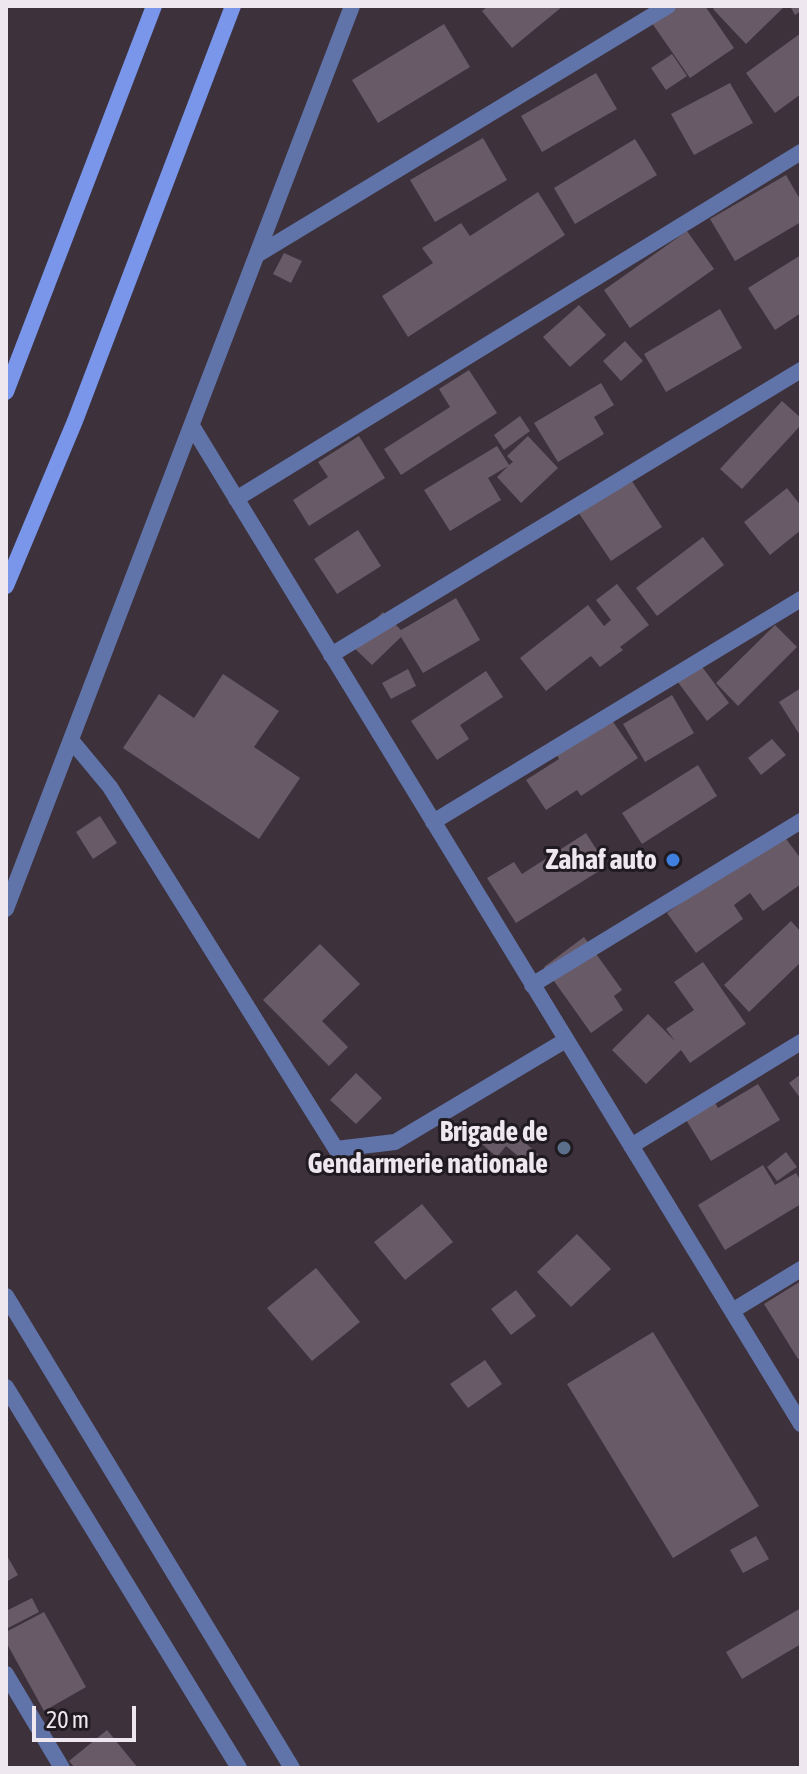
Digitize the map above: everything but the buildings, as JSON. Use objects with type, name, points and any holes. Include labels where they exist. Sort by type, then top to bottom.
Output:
[{"type":"main road","points":[[6,392],[154,6]]},
{"type":"main road","points":[[6,586],[75,421],[233,6]]},
{"type":"street","points":[[6,909],[352,6]]},
{"type":"street","points":[[257,255],[668,6]]},
{"type":"street","points":[[236,499],[801,152]]},
{"type":"street","points":[[331,655],[801,370]]},
{"type":"street","points":[[192,426],[801,1424]]},
{"type":"street","points":[[433,822],[801,599]]},
{"type":"street","points":[[71,740],[110,787],[336,1149],[395,1142],[566,1040]]},
{"type":"street","points":[[532,985],[801,821]]},
{"type":"street","points":[[631,1146],[801,1042]]},
{"type":"street","points":[[732,1311],[801,1269]]},
{"type":"street","points":[[6,1296],[292,1768]]},
{"type":"street","points":[[6,1387],[239,1768]]},
{"type":"street","points":[[6,1674],[62,1768]]},
{"type":"place","name":"Zahaf auto","points":[[673,860]]},
{"type":"place","name":"Brigade de Gendarmerie nationale","points":[[564,1148]]}]
